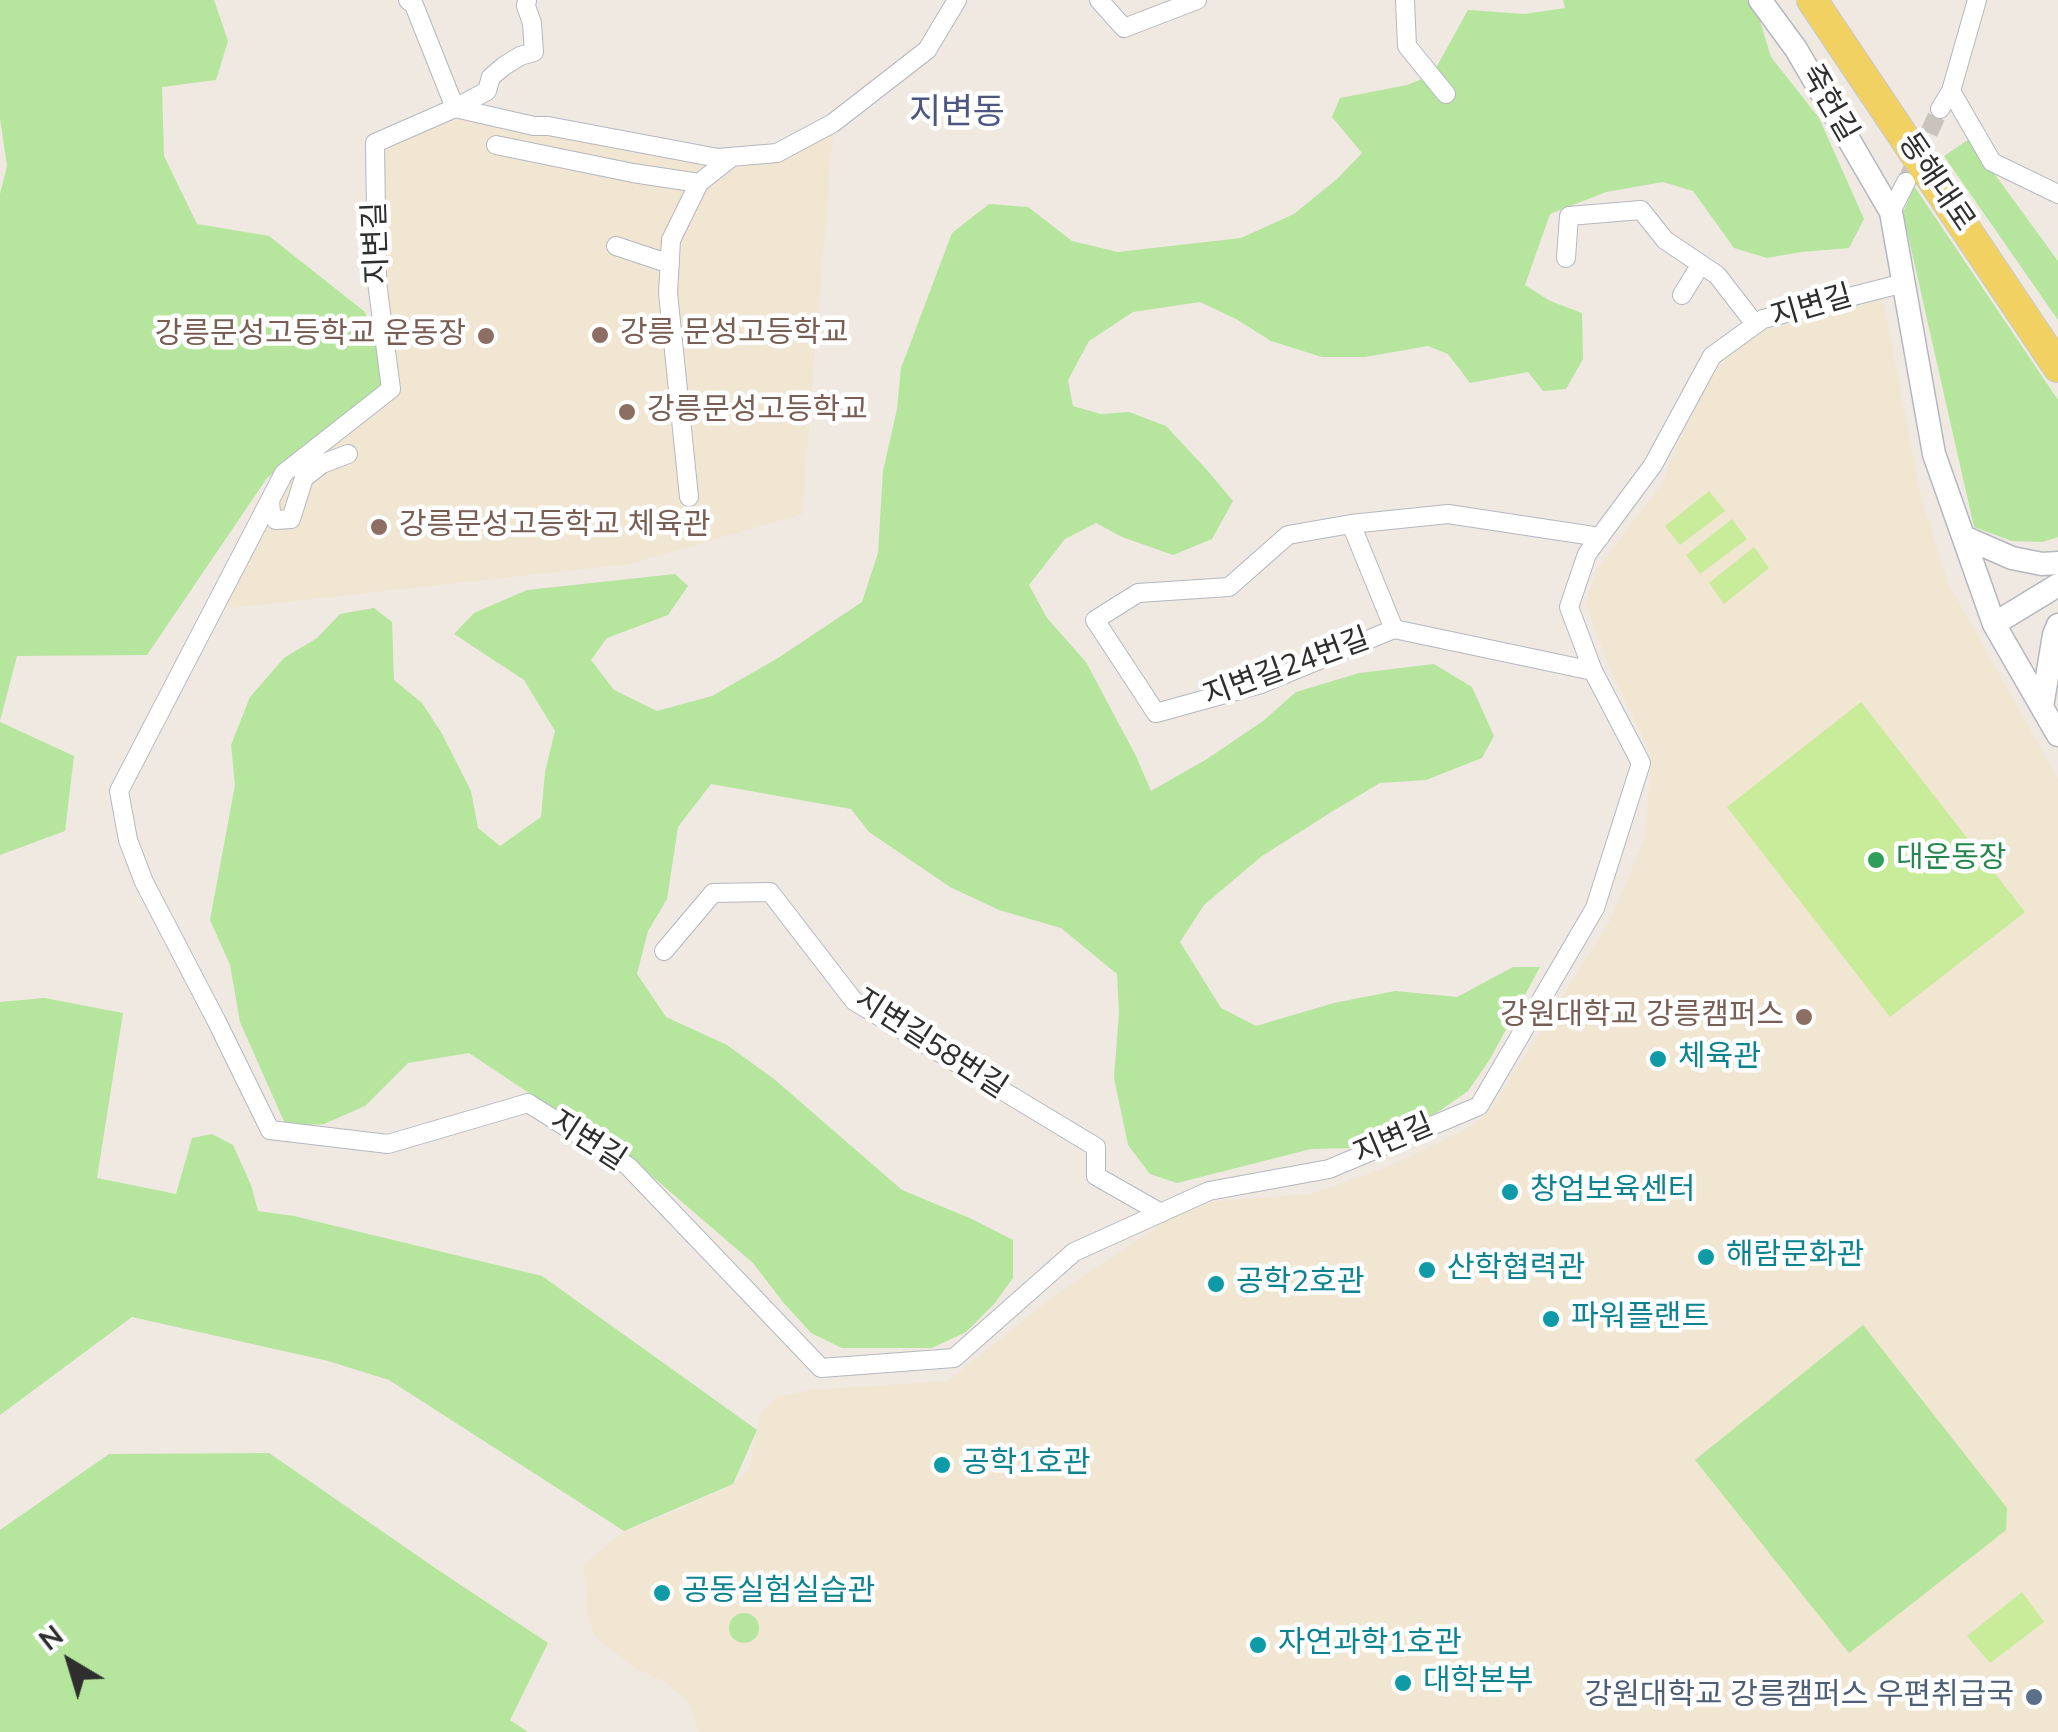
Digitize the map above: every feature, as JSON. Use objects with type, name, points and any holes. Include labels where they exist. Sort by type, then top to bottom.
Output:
[{"type":"main road","name":"동해대로","points":[[1812,0],[2058,367]]},
{"type":"main road","name":"동해대로","points":[[1833,0],[2058,333]]},
{"type":"street","points":[[408,0],[414,6],[455,108]]},
{"type":"street","points":[[455,108],[487,91],[491,77],[504,66],[534,52],[527,0]]},
{"type":"street","points":[[455,108],[718,158],[777,153],[833,123],[927,50],[957,0]]},
{"type":"street","points":[[1099,0],[1124,28],[1197,0]]},
{"type":"street","points":[[1405,0],[1407,46],[1446,94]]},
{"type":"street","name":"죽헌길","points":[[1760,0],[1796,49],[1891,212],[1934,454],[1994,624],[2058,735]]},
{"type":"street","points":[[1940,109],[1951,91],[1977,0]]},
{"type":"street","points":[[1951,91],[1992,162],[2058,194]]},
{"type":"street","name":"지변길","points":[[455,108],[376,144],[377,282],[391,390],[284,473],[120,791],[128,840],[144,882],[270,1130],[388,1144],[528,1104],[628,1166],[821,1368],[954,1358],[1074,1252],[1209,1191],[1329,1169],[1479,1106],[1596,908],[1641,764],[1594,672],[1569,607],[1587,554],[1653,465],[1712,356],[1763,319],[1904,283]]},
{"type":"street","points":[[496,146],[700,183]]},
{"type":"street","points":[[689,497],[668,293],[671,240],[700,183],[732,157]]},
{"type":"street","points":[[1891,212],[1906,182]]},
{"type":"street","points":[[1566,258],[1569,216],[1641,210],[1666,240],[1717,276],[1755,324]]},
{"type":"street","points":[[616,246],[670,264]]},
{"type":"street","points":[[1682,295],[1701,264]]},
{"type":"street","points":[[270,500],[276,520],[291,520],[304,478],[322,464],[348,454]]},
{"type":"street","points":[[1394,629],[1351,524],[1448,514],[1600,536]]},
{"type":"street","name":"지변길24번길","points":[[1351,524],[1288,535],[1228,587],[1138,593],[1096,620],[1156,713],[1261,684],[1394,629],[1594,672]]},
{"type":"street","points":[[1964,537],[2012,558],[2058,563]]},
{"type":"street","points":[[1994,624],[2058,585]]},
{"type":"street","points":[[2042,707],[2058,626]]},
{"type":"street","name":"지변길58번길","points":[[664,950],[712,893],[770,892],[854,1001],[1096,1148],[1096,1176],[1160,1213]]},
{"type":"shaded area","name":"강릉 문성고등학교","points":[[455,108],[718,158],[777,153],[834,122],[802,514],[630,564],[230,608],[220,597],[284,473],[391,389],[375,143]]},
{"type":"shaded area","name":"강원대학교 강릉캠퍼스","points":[[1883,299],[1921,497],[1948,583],[2058,779],[2058,1732],[699,1732],[688,1701],[595,1637],[587,1612],[584,1564],[624,1531],[733,1484],[749,1469],[761,1412],[777,1397],[810,1390],[948,1381],[1054,1296],[1193,1203],[1310,1194],[1385,1168],[1465,1130],[1489,1112],[1610,921],[1646,835],[1651,754],[1610,669],[1585,602],[1598,568],[1661,485],[1697,397],[1729,354],[1762,331]]},
{"type":"green space","points":[[0,0],[214,0],[228,41],[216,80],[162,87],[164,156],[197,224],[269,236],[365,312],[391,389],[267,478],[147,655],[17,656],[0,721],[0,194],[7,166],[0,118]]},
{"type":"green space","points":[[1563,0],[1747,0],[1758,14],[1771,57],[1819,118],[1864,219],[1849,248],[1767,258],[1734,248],[1693,191],[1663,182],[1606,192],[1550,214],[1525,285],[1550,301],[1582,313],[1583,359],[1566,389],[1543,391],[1528,372],[1470,383],[1448,354],[1428,346],[1365,357],[1322,357],[1271,341],[1200,302],[1133,312],[1089,341],[1068,380],[1073,406],[1101,414],[1129,412],[1166,426],[1233,501],[1212,539],[1173,555],[1096,523],[1065,539],[1029,585],[1047,618],[1086,662],[1151,791],[1263,721],[1296,692],[1359,673],[1434,664],[1472,687],[1494,736],[1482,758],[1426,780],[1380,783],[1333,811],[1262,856],[1204,905],[1180,942],[1221,1008],[1256,1026],[1334,1003],[1395,991],[1457,997],[1513,967],[1540,967],[1468,1091],[1438,1112],[1355,1148],[1311,1149],[1177,1183],[1150,1174],[1128,1145],[1114,1078],[1119,1012],[1117,974],[1061,928],[999,910],[950,887],[869,832],[851,809],[711,784],[678,827],[667,899],[648,931],[637,974],[666,1017],[727,1045],[774,1079],[902,1190],[1013,1240],[1013,1278],[966,1332],[932,1348],[842,1348],[811,1333],[753,1263],[646,1171],[469,1053],[408,1063],[365,1106],[324,1124],[286,1126],[240,1022],[230,965],[210,920],[235,785],[231,745],[250,697],[284,658],[317,638],[340,614],[374,608],[392,622],[394,680],[422,703],[441,732],[471,791],[478,828],[500,846],[541,817],[545,772],[555,731],[524,680],[454,634],[474,613],[527,590],[675,574],[688,586],[668,615],[607,638],[591,660],[614,690],[657,711],[712,696],[862,602],[878,553],[883,471],[897,409],[901,368],[952,233],[989,204],[1028,207],[1072,241],[1118,252],[1241,238],[1294,214],[1362,153],[1332,117],[1340,98],[1407,85],[1432,75],[1468,10],[1525,14],[1565,8]]},
{"type":"green space","points":[[1969,139],[2058,261],[2058,320],[1944,156]]},
{"type":"green space","points":[[1914,186],[2058,400],[2058,537],[2042,542],[2012,541],[1974,527],[1903,213]]},
{"type":"green space","points":[[1709,491],[1725,511],[1680,545],[1665,526]]},
{"type":"green space","points":[[1732,519],[1747,539],[1700,574],[1686,555]]},
{"type":"green space","points":[[1754,547],[1769,568],[1724,604],[1709,583]]},
{"type":"green space","name":"대운동장","points":[[1861,702],[2025,912],[1890,1017],[1727,807]]},
{"type":"green space","points":[[0,722],[74,756],[65,831],[0,855]]},
{"type":"green space","points":[[44,998],[123,1013],[97,1178],[176,1194],[192,1138],[212,1134],[233,1145],[258,1211],[294,1216],[542,1276],[757,1430],[733,1484],[624,1531],[389,1380],[328,1361],[132,1317],[0,1415],[0,1002]]},
{"type":"green space","points":[[1863,1325],[2007,1508],[2006,1530],[1849,1653],[1695,1460]]},
{"type":"green space","points":[[269,1453],[548,1643],[510,1720],[528,1732],[0,1732],[0,1530],[109,1454]]},
{"type":"green space","points":[[2022,1592],[2044,1622],[1990,1663],[1967,1636]]},
{"type":"green space","points":[[744,1613],[755,1617],[759,1628],[755,1639],[744,1643],[733,1639],[729,1628],[733,1617]]},
{"type":"tunnel","points":[[1906,182],[1940,109]]},
{"type":"place","name":"강릉 문성고등학교","points":[[600,335]]},
{"type":"place","name":"강릉문성고등학교 운동장","points":[[486,336]]},
{"type":"place","name":"강릉문성고등학교","points":[[627,412]]},
{"type":"place","name":"강릉문성고등학교 체육관","points":[[379,527]]},
{"type":"place","name":"대운동장","points":[[1876,860]]},
{"type":"place","name":"강원대학교 강릉캠퍼스","points":[[1804,1017]]},
{"type":"place","name":"체육관","points":[[1658,1059]]},
{"type":"place","name":"창업보육센터","points":[[1510,1192]]},
{"type":"place","name":"해람문화관","points":[[1706,1257]]},
{"type":"place","name":"산학협력관","points":[[1427,1270]]},
{"type":"place","name":"공학2호관","points":[[1216,1284]]},
{"type":"place","name":"파워플랜트","points":[[1551,1319]]},
{"type":"place","name":"공학1호관","points":[[942,1465]]},
{"type":"place","name":"공동실험실습관","points":[[662,1593]]},
{"type":"place","name":"자연과학1호관","points":[[1258,1645]]},
{"type":"place","name":"대학본부","points":[[1403,1683]]},
{"type":"place","name":"강원대학교 강릉캠퍼스 우편취급국","points":[[2034,1697]]},
{"type":"district","name":"지변동","points":[[957,115]]}]
